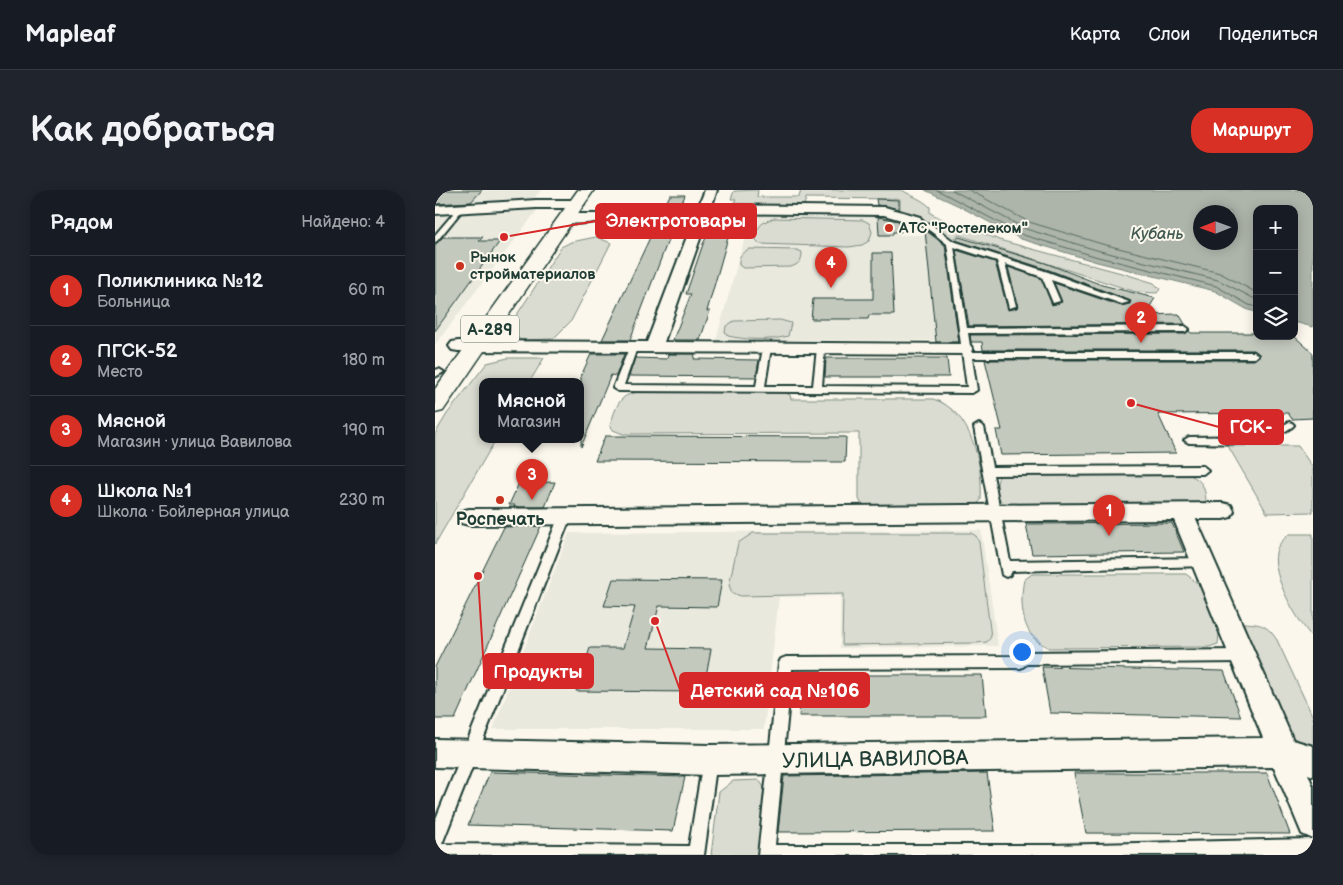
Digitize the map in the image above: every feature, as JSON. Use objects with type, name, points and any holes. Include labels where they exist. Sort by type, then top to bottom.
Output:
[{"type":"highway","name":"А-289","points":[[435,406],[468,347],[566,204],[586,190]]},
{"type":"highway","name":"А-289","points":[[436,375],[468,347]]},
{"type":"street","points":[[653,348],[711,190]]},
{"type":"street","points":[[435,210],[566,204],[602,218],[637,209],[885,211],[919,221]]},
{"type":"street","points":[[468,347],[821,348],[965,352]]},
{"type":"street","points":[[469,517],[995,512],[1223,512]]},
{"type":"street","points":[[1182,512],[1313,823]]},
{"type":"street","name":"УЛИЦА ВАВИЛОВА","points":[[435,753],[775,760],[1283,752],[1313,761]]},
{"type":"lane","points":[[435,240],[461,208]]},
{"type":"lane","points":[[919,221],[930,226],[950,243],[1125,302]]},
{"type":"lane","points":[[633,348],[618,388],[972,390],[950,243]]},
{"type":"lane","points":[[1000,259],[1012,306]]},
{"type":"lane","points":[[1045,274],[1056,301]]},
{"type":"lane","points":[[962,331],[1185,329]]},
{"type":"lane","points":[[760,388],[767,348]]},
{"type":"lane","points":[[817,388],[821,348]]},
{"type":"lane","points":[[965,352],[1254,355]]},
{"type":"lane","points":[[1189,440],[1256,440],[1275,434],[1289,424]]},
{"type":"lane","points":[[979,427],[1005,569],[1204,563]]},
{"type":"lane","points":[[987,471],[1203,470]]},
{"type":"lane","points":[[435,841],[565,516]]},
{"type":"lane","points":[[1243,656],[786,663],[766,854],[1051,853],[1313,847]]},
{"type":"lane","points":[[435,852],[696,854],[710,760]]},
{"type":"shaded area","points":[[461,190],[541,190],[534,199],[447,205]]},
{"type":"shaded area","points":[[758,190],[757,197],[799,197],[801,190],[902,190],[927,204],[930,207],[930,213],[950,223],[968,227],[999,240],[1154,283],[1160,289],[1157,293],[1136,292],[959,235],[952,240],[928,223],[900,210],[900,199],[806,198],[804,206],[738,205],[735,202],[736,199],[731,199],[734,191]]},
{"type":"shaded area","name":"Рынок стройматериалов","points":[[539,208],[435,345],[435,214]]},
{"type":"shaded area","points":[[752,212],[877,213],[879,235],[926,235],[936,340],[716,340]]},
{"type":"shaded area","points":[[774,218],[863,220],[869,223],[872,232],[869,241],[862,245],[849,247],[760,244],[756,240],[759,228],[766,221]]},
{"type":"shaded area","points":[[596,237],[611,243],[571,321],[553,339],[521,340],[507,330],[561,247],[571,242]]},
{"type":"shaded area","points":[[750,249],[797,250],[802,252],[802,255],[799,262],[791,267],[743,268],[739,265],[740,257]]},
{"type":"shaded area","points":[[780,320],[791,323],[788,336],[774,339],[750,339],[728,336],[725,332],[726,326],[734,321]]},
{"type":"shaded area","points":[[508,358],[544,358],[532,378],[479,378],[479,443],[494,443],[435,544],[435,434],[447,414],[487,363]]},
{"type":"shaded area","points":[[649,391],[784,392],[790,395],[791,399],[933,399],[946,405],[966,427],[977,455],[980,471],[981,500],[974,507],[872,507],[862,505],[859,499],[859,433],[623,434],[613,430],[610,425],[622,399],[632,394]]},
{"type":"shaded area","points":[[1228,446],[1298,446],[1313,468],[1313,512],[1267,513]]},
{"type":"shaded area","points":[[1184,473],[1201,482],[1206,501],[1199,505],[1008,506],[999,498],[997,489],[999,476],[1019,474]]},
{"type":"shaded area","points":[[981,530],[998,646],[840,648],[840,596],[779,597],[764,729],[493,729],[569,533]]},
{"type":"shaded area","points":[[753,533],[971,533],[976,536],[979,542],[991,637],[987,642],[976,643],[842,645],[843,594],[741,596],[732,593],[729,585],[738,543]]},
{"type":"shaded area","points":[[1289,534],[1313,534],[1313,638],[1293,610],[1278,574],[1276,563],[1277,550]]},
{"type":"shaded area","points":[[1032,574],[1186,574],[1202,587],[1219,633],[1218,644],[1209,647],[1049,648],[1035,639],[1024,619],[1022,603],[1024,580]]},
{"type":"shaded area","points":[[1244,623],[1264,626],[1277,640],[1313,717],[1313,751],[1296,746],[1285,734],[1240,630]]},
{"type":"shaded area","points":[[759,780],[768,793],[762,855],[711,855],[719,792],[733,781]]},
{"type":"water","name":"Кубань","points":[[925,190],[1313,190],[1313,327],[1298,323],[1298,205],[1253,205],[1253,311],[1215,291],[1097,262],[1021,239]]},
{"type":"building","points":[[435,190],[482,190],[471,202],[435,204]]},
{"type":"building","points":[[670,195],[685,195],[682,203],[666,203]]},
{"type":"building","points":[[876,199],[899,200],[899,209],[877,205]]},
{"type":"building","points":[[661,214],[678,214],[630,340],[602,340]]},
{"type":"building","points":[[717,215],[737,215],[727,241],[707,311],[710,311],[700,340],[673,340],[691,294],[686,294],[703,244]]},
{"type":"building","name":"АТС \"Ростелеком\"","points":[[878,217],[899,221],[901,232],[893,232],[893,235],[879,235]]},
{"type":"building","points":[[925,230],[945,245],[959,342],[936,342]]},
{"type":"building","name":"Рынок стройматериалов","points":[[443,237],[483,237],[479,241],[500,241],[435,331],[435,245]]},
{"type":"building","points":[[959,237],[1045,263],[1102,285],[1155,298],[1145,315],[1179,314],[1185,324],[969,326],[956,250],[995,262],[1008,310],[1018,306],[1008,267],[1041,278],[1052,305],[1062,302],[1054,283],[1121,306],[1130,304],[1131,301],[1049,270],[955,240]]},
{"type":"building","points":[[873,253],[891,253],[894,315],[869,315],[868,319],[811,319],[813,299],[873,299]]},
{"type":"building","points":[[1189,331],[1191,333],[1253,333],[1253,340],[1298,340],[1313,353],[1313,418],[1292,419],[1288,413],[1158,414],[1176,453],[1001,455],[996,430],[1002,430],[985,360],[1254,360],[1260,355],[1254,350],[983,350],[982,342],[971,342],[970,335],[1185,334]]},
{"type":"building","points":[[591,354],[624,354],[616,376],[611,375],[584,440],[584,378],[581,378]]},
{"type":"building","points":[[668,354],[695,354],[694,359],[759,360],[756,377],[629,376],[635,358],[667,359]]},
{"type":"building","points":[[826,358],[947,358],[949,377],[825,377]]},
{"type":"building","points":[[605,436],[846,437],[845,462],[595,461]]},
{"type":"building","points":[[555,482],[545,507],[514,507],[515,505],[509,505],[519,483]]},
{"type":"building","points":[[1172,523],[1184,552],[1032,554],[1026,524]]},
{"type":"building","points":[[541,526],[455,719],[435,719],[435,667],[504,527]]},
{"type":"building","points":[[613,579],[722,580],[717,607],[659,606],[648,648],[711,649],[703,692],[576,691],[590,648],[623,648],[635,607],[604,606]]},
{"type":"building","points":[[1042,667],[1224,671],[1241,717],[1050,713]]},
{"type":"building","points":[[803,675],[982,675],[986,716],[799,716]]},
{"type":"building","points":[[490,772],[685,777],[673,831],[468,825]]},
{"type":"building","points":[[987,773],[995,831],[778,832],[784,776]]},
{"type":"building","points":[[1074,773],[1267,773],[1290,834],[1086,833]]},
{"type":"place","name":"АТС \"Ростелеком\"","points":[[889,228]]},
{"type":"place","name":"Электротовары","points":[[504,237]]},
{"type":"place","name":"Рынок стройматериалов","points":[[460,266]]},
{"type":"place","name":"Школа №1","points":[[831,288]]},
{"type":"place","name":"ПГСК-52","points":[[1141,343]]},
{"type":"place","name":"ГСК-","points":[[1131,403]]},
{"type":"place","name":"Роспечать","points":[[500,500]]},
{"type":"place","name":"Мясной","points":[[532,500]]},
{"type":"place","name":"Поликлиника №12","points":[[1109,536]]},
{"type":"place","name":"Продукты","points":[[478,576]]},
{"type":"place","name":"Детский сад №106","points":[[655,621]]}]
